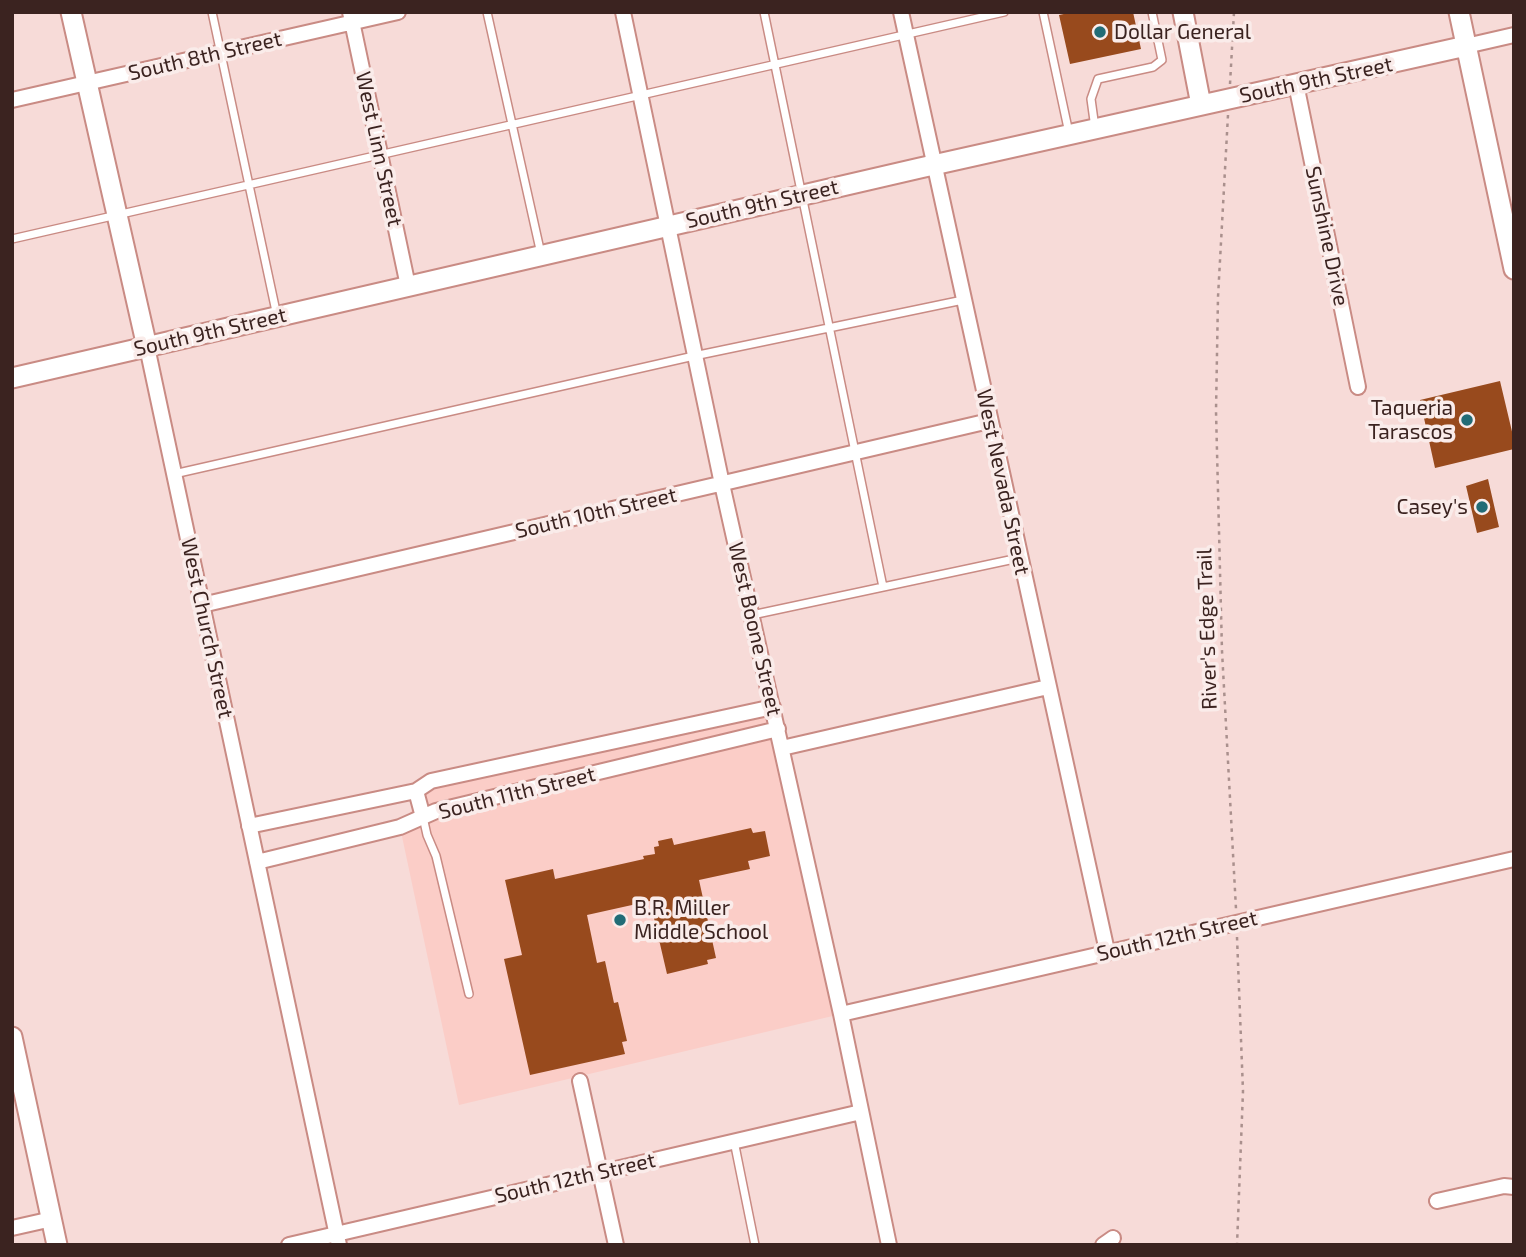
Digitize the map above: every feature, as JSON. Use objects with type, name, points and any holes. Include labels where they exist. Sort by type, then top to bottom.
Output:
[{"type":"main road","name":"West Church Street","points":[[71,12],[147,347]]},
{"type":"main road","points":[[1183,12],[1201,105]]},
{"type":"main road","points":[[1459,12],[1514,269]]},
{"type":"main road","name":"South 9th Street","points":[[13,376],[934,164],[1466,46]]},
{"type":"main road","points":[[12,1037],[19,1103],[57,1245]]},
{"type":"street","name":"South 8th Street","points":[[12,100],[221,52],[351,18],[398,12]]},
{"type":"street","name":"West Boone Street","points":[[623,12],[694,356],[841,1014],[889,1245]]},
{"type":"street","name":"West Nevada Street","points":[[901,12],[1107,951]]},
{"type":"street","name":"West Linn Street","points":[[351,18],[408,286]]},
{"type":"street","name":"South 9th Street","points":[[1466,46],[1514,35]]},
{"type":"street","name":"Sunshine Drive","points":[[1296,84],[1358,387]]},
{"type":"street","name":"West Church Street","points":[[147,347],[338,1239]]},
{"type":"street","name":"South 10th Street","points":[[202,605],[989,421]]},
{"type":"street","points":[[782,748],[1048,687]]},
{"type":"street","name":"South 11th Street","points":[[250,826],[416,791],[431,782],[773,707]]},
{"type":"street","name":"South 11th Street","points":[[257,862],[400,827],[436,811],[778,729]]},
{"type":"street","points":[[416,791],[423,817]]},
{"type":"street","name":"South 12th Street","points":[[841,1014],[1514,859]]},
{"type":"street","points":[[580,1081],[616,1245]]},
{"type":"street","name":"South 12th Street","points":[[289,1245],[338,1239],[600,1172],[861,1112]]},
{"type":"street","points":[[1437,1201],[1504,1186],[1514,1187]]},
{"type":"street","points":[[12,1228],[52,1219]]},
{"type":"lane","points":[[212,12],[277,316]]},
{"type":"lane","points":[[487,12],[541,255]]},
{"type":"lane","points":[[764,12],[883,587]]},
{"type":"lane","points":[[12,239],[1004,12]]},
{"type":"lane","points":[[1043,12],[1069,134]]},
{"type":"lane","points":[[1095,128],[1091,99],[1098,79],[1153,67],[1162,60],[1152,12]]},
{"type":"lane","points":[[174,474],[694,356],[963,300]]},
{"type":"lane","points":[[752,615],[1019,558]]},
{"type":"lane","points":[[423,817],[436,856],[469,994]]},
{"type":"lane","points":[[734,1141],[755,1245]]},
{"type":"path","name":"River's Edge Trail","points":[[1234,12],[1218,297],[1216,411],[1222,650],[1243,1091],[1237,1245]]},
{"type":"shaded area","name":"B.R. Miller Middle School","points":[[775,714],[841,1014],[459,1105],[400,827],[427,788]]},
{"type":"building","name":"Dollar General","points":[[1073,12],[1133,12],[1141,49],[1070,64],[1059,15]]},
{"type":"building","name":"Taqueria Tarascos","points":[[1500,381],[1514,449],[1435,468],[1420,400]]},
{"type":"building","name":"Casey's","points":[[1488,479],[1499,527],[1477,533],[1466,486]]},
{"type":"building","points":[[751,828],[753,833],[765,831],[770,856],[748,861],[750,869],[699,880],[716,958],[707,960],[708,964],[667,974],[650,901],[587,915],[597,963],[605,961],[614,1003],[618,1002],[627,1041],[622,1042],[625,1054],[530,1075],[504,959],[522,955],[505,880],[553,869],[555,879],[644,859],[643,856],[655,854],[654,847],[659,846],[658,841],[672,838],[674,845]]},
{"type":"place","name":"Dollar General","points":[[1100,32]]},
{"type":"place","name":"Taqueria Tarascos","points":[[1467,420]]},
{"type":"place","name":"Casey's","points":[[1482,507]]},
{"type":"place","name":"B.R. Miller Middle School","points":[[620,920]]}]
